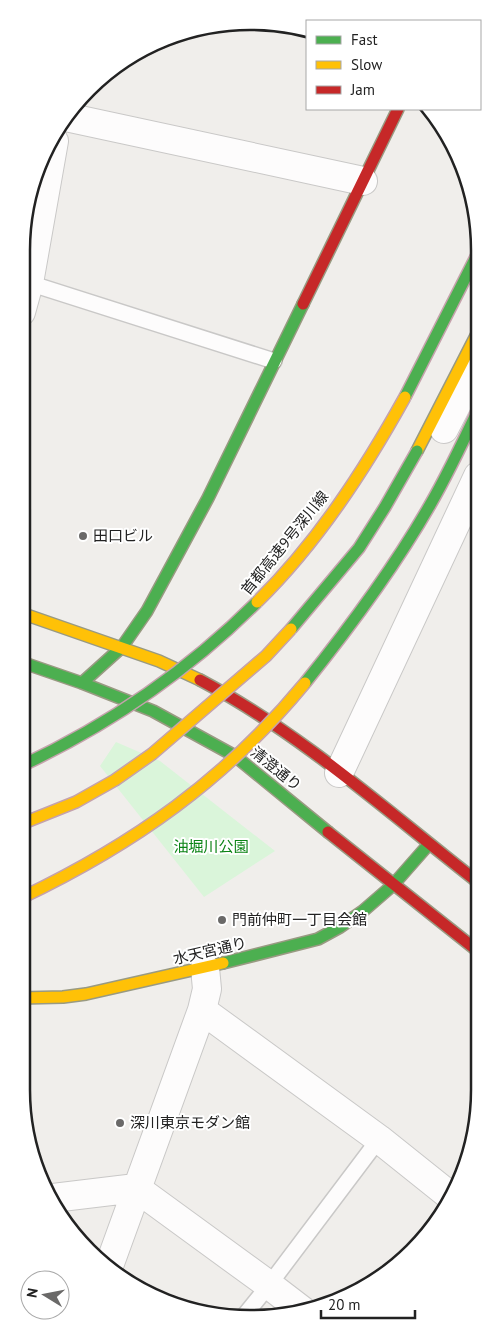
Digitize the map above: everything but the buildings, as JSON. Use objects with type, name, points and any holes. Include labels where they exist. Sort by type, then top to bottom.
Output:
[{"type":"main road","points":[[82,683],[122,647],[147,611],[208,498],[398,110]]},
{"type":"main road","name":"首都高速9号深川線","points":[[30,761],[87,732],[127,708],[185,667],[240,619],[279,578],[318,531],[357,476],[391,422],[471,266]]},
{"type":"main road","points":[[30,820],[76,802],[115,780],[152,754],[266,656],[299,621],[359,548],[385,507],[417,451],[471,346]]},
{"type":"main road","points":[[30,893],[86,865],[143,830],[180,804],[219,773],[283,709],[357,615],[404,547],[445,479],[471,425]]},
{"type":"main road","points":[[30,616],[122,647],[184,671],[238,701],[340,773],[471,877]]},
{"type":"main road","name":"清澄通り","points":[[30,665],[82,683],[153,712],[235,756],[393,885],[471,946]]},
{"type":"main road","name":"水天宮通り","points":[[30,998],[86,994],[205,968],[318,938],[340,928],[393,885],[429,844]]},
{"type":"street","points":[[74,119],[363,181]]},
{"type":"street","points":[[30,266],[51,158]]},
{"type":"street","points":[[444,430],[471,377]]},
{"type":"street","points":[[340,773],[471,491]]},
{"type":"street","points":[[111,1260],[202,1010],[207,989],[205,968]]},
{"type":"street","points":[[202,1010],[379,1139],[445,1192]]},
{"type":"street","points":[[59,1197],[136,1188],[295,1306]]},
{"type":"lane","points":[[30,299],[274,360]]},
{"type":"lane","points":[[249,1310],[379,1139]]},
{"type":"green space","name":"油堀川公園","points":[[116,742],[160,761],[275,851],[204,897],[100,766]]},
{"type":"traffic: fast","points":[[405,397],[471,267]]},
{"type":"traffic: fast","points":[[82,683],[122,647],[147,611],[208,498],[303,304]]},
{"type":"traffic: fast","points":[[305,683],[355,619],[402,552],[443,482],[471,425]]},
{"type":"traffic: fast","points":[[291,629],[359,548],[417,451]]},
{"type":"traffic: fast","points":[[30,762],[85,733],[146,694],[203,651],[257,602]]},
{"type":"traffic: fast","points":[[30,665],[153,711],[235,756],[328,832]]},
{"type":"traffic: fast","points":[[223,963],[318,939],[340,927],[363,911],[393,885],[429,844]]},
{"type":"traffic: slow","points":[[417,451],[471,346]]},
{"type":"traffic: slow","points":[[257,602],[300,555],[338,505],[373,452],[405,397]]},
{"type":"traffic: slow","points":[[30,616],[159,661],[200,680]]},
{"type":"traffic: slow","points":[[30,820],[76,802],[115,780],[152,754],[266,656],[291,629]]},
{"type":"traffic: slow","points":[[30,893],[102,855],[175,807],[243,750],[305,683]]},
{"type":"traffic: slow","points":[[30,998],[86,994],[223,963]]},
{"type":"traffic: jam","points":[[303,304],[398,110]]},
{"type":"traffic: jam","points":[[200,680],[238,701],[309,749],[471,877]]},
{"type":"traffic: jam","points":[[328,832],[471,946]]},
{"type":"place","name":"田口ビル","points":[[83,536]]},
{"type":"place","name":"門前仲町一丁目会館","points":[[222,920]]},
{"type":"place","name":"深川東京モダン館","points":[[120,1123]]}]
